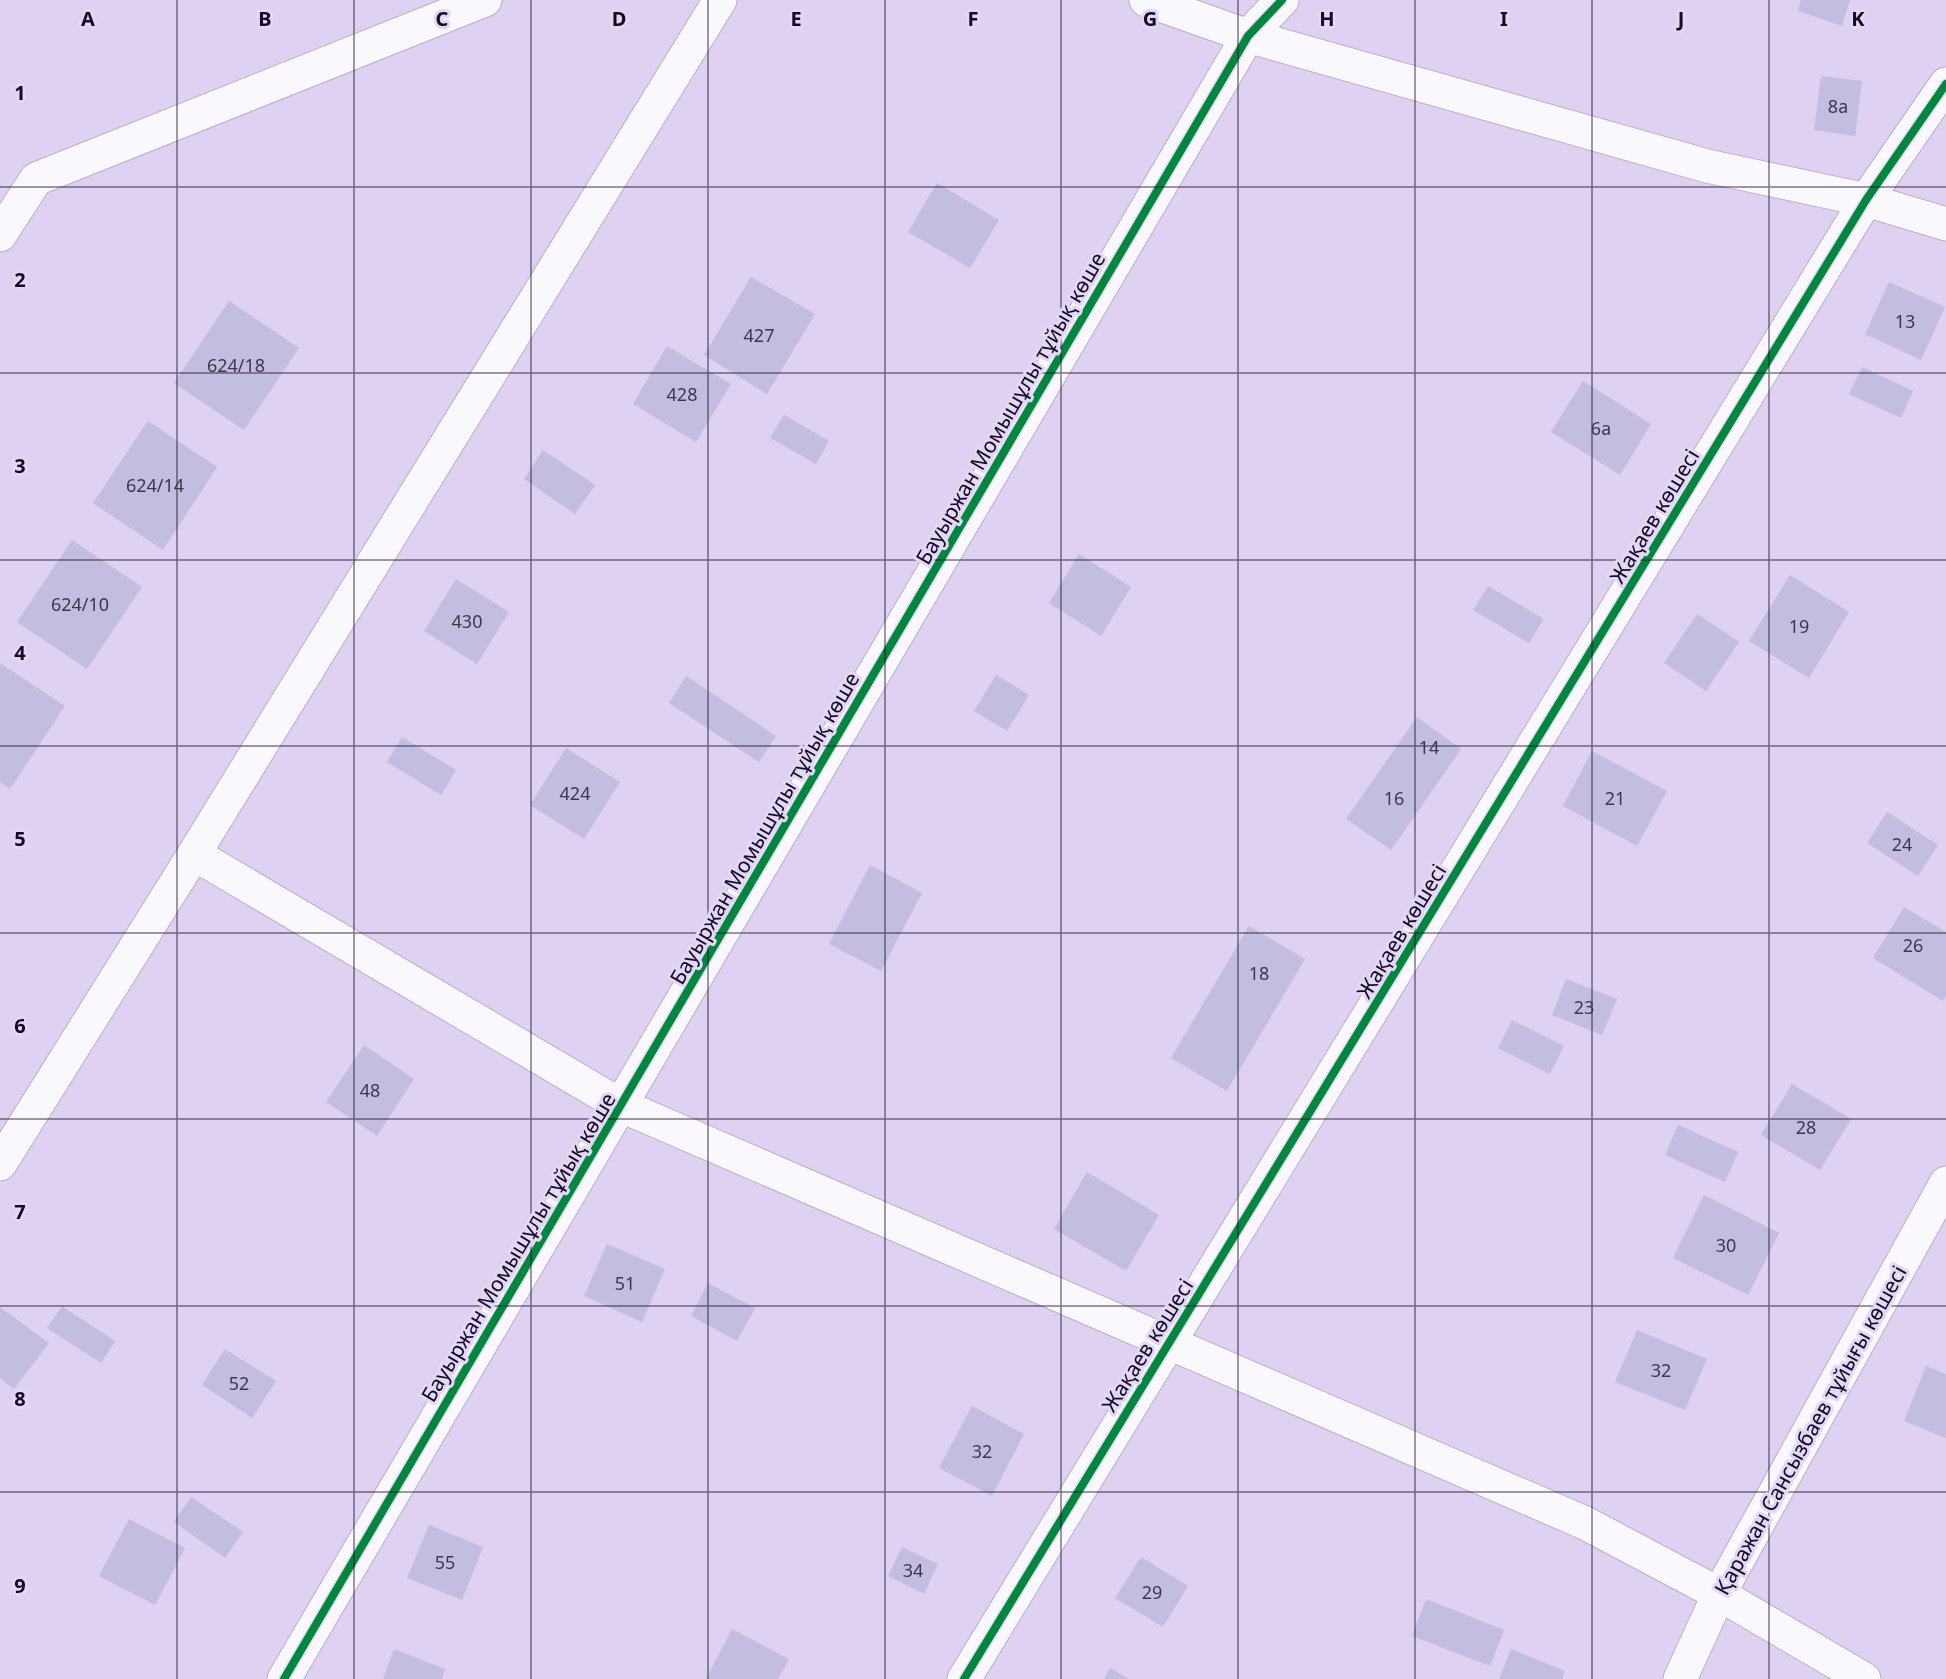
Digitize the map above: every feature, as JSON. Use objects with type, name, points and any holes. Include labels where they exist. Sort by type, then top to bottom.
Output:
[{"type":"street","points":[[0,188],[36,179],[485,0]]},
{"type":"street","points":[[0,1164],[194,854],[720,0]]},
{"type":"street","points":[[1146,0],[1248,36],[1707,166],[1866,200],[1946,224]]},
{"type":"street","name":"Бауыржан Момышұлы тұйық көше","points":[[284,1679],[1248,36],[1282,0]]},
{"type":"street","name":"Жақаев көшесі","points":[[964,1679],[1866,200],[1946,84]]},
{"type":"street","points":[[0,235],[36,179]]},
{"type":"street","points":[[194,854],[622,1106],[1586,1522],[1719,1594],[1864,1679]]},
{"type":"street","name":"Қаражан Сансызбаев тұйығы көшесі","points":[[1680,1679],[1719,1594],[1946,1183]]},
{"type":"building","points":[[1801,0],[1850,0],[1842,26],[1798,11]]},
{"type":"building","points":[[1821,76],[1862,81],[1855,136],[1814,130]]},
{"type":"building","points":[[937,183],[999,220],[970,268],[908,232]]},
{"type":"building","points":[[751,277],[815,314],[767,394],[704,355]]},
{"type":"building","points":[[1889,282],[1945,307],[1921,360],[1865,334]]},
{"type":"building","points":[[229,301],[299,348],[244,430],[174,383]]},
{"type":"building","points":[[667,346],[731,384],[696,442],[633,404]]},
{"type":"building","points":[[1862,367],[1913,391],[1901,418],[1849,394]]},
{"type":"building","points":[[1583,381],[1651,424],[1620,475],[1551,432]]},
{"type":"building","points":[[784,415],[829,441],[816,464],[770,438]]},
{"type":"building","points":[[148,421],[217,467],[163,550],[93,503]]},
{"type":"building","points":[[543,450],[595,485],[575,514],[524,479]]},
{"type":"building","points":[[72,540],[142,587],[87,669],[17,622]]},
{"type":"building","points":[[1079,554],[1131,587],[1101,636],[1049,603]]},
{"type":"building","points":[[1790,575],[1849,612],[1809,678],[1749,641]]},
{"type":"building","points":[[456,579],[509,612],[477,664],[424,631]]},
{"type":"building","points":[[1488,586],[1544,619],[1529,643],[1473,610]]},
{"type":"building","points":[[1697,614],[1739,642],[1706,691],[1664,663]]},
{"type":"building","points":[[0,663],[65,706],[10,789],[0,782]]},
{"type":"building","points":[[996,675],[1029,695],[1007,731],[974,711]]},
{"type":"building","points":[[686,676],[776,736],[759,762],[669,703]]},
{"type":"building","points":[[1417,717],[1461,749],[1391,850],[1346,819]]},
{"type":"building","points":[[402,737],[456,770],[441,795],[387,762]]},
{"type":"building","points":[[566,748],[620,782],[584,839],[530,805]]},
{"type":"building","points":[[1592,751],[1667,791],[1637,846],[1563,806]]},
{"type":"building","points":[[1887,812],[1938,845],[1918,876],[1867,843]]},
{"type":"building","points":[[870,865],[922,893],[881,971],[829,944]]},
{"type":"building","points":[[1904,907],[1946,932],[1946,996],[1943,1001],[1873,958]]},
{"type":"building","points":[[1249,926],[1305,959],[1227,1091],[1171,1058]]},
{"type":"building","points":[[1566,979],[1617,999],[1602,1035],[1552,1015]]},
{"type":"building","points":[[1512,1020],[1564,1046],[1550,1074],[1498,1048]]},
{"type":"building","points":[[364,1045],[414,1079],[377,1136],[326,1102]]},
{"type":"building","points":[[1792,1084],[1851,1119],[1820,1170],[1761,1135]]},
{"type":"building","points":[[1678,1125],[1738,1152],[1725,1182],[1665,1155]]},
{"type":"building","points":[[1087,1172],[1159,1215],[1126,1271],[1054,1229]]},
{"type":"building","points":[[1704,1195],[1779,1233],[1748,1295],[1673,1258]]},
{"type":"building","points":[[607,1244],[665,1269],[642,1322],[584,1296]]},
{"type":"building","points":[[708,1283],[755,1308],[737,1341],[691,1316]]},
{"type":"building","points":[[62,1306],[115,1341],[101,1363],[47,1328]]},
{"type":"building","points":[[0,1307],[49,1343],[14,1389],[0,1378]]},
{"type":"building","points":[[1637,1330],[1707,1359],[1685,1410],[1615,1382]]},
{"type":"building","points":[[225,1349],[276,1381],[252,1418],[202,1385]]},
{"type":"building","points":[[1926,1366],[1946,1374],[1946,1438],[1904,1421]]},
{"type":"building","points":[[972,1406],[1024,1434],[992,1496],[939,1468]]},
{"type":"building","points":[[191,1497],[243,1532],[225,1558],[174,1522]]},
{"type":"building","points":[[129,1519],[185,1548],[155,1605],[99,1576]]},
{"type":"building","points":[[429,1525],[483,1547],[462,1600],[407,1578]]},
{"type":"building","points":[[902,1547],[938,1564],[924,1594],[888,1576]]},
{"type":"building","points":[[1141,1557],[1188,1586],[1163,1627],[1115,1598]]},
{"type":"building","points":[[1426,1599],[1504,1630],[1490,1666],[1412,1636]]},
{"type":"building","points":[[732,1629],[789,1659],[778,1679],[706,1679]]},
{"type":"building","points":[[394,1649],[445,1669],[442,1679],[383,1679]]},
{"type":"building","points":[[1511,1649],[1565,1671],[1562,1679],[1499,1679]]},
{"type":"building","points":[[1110,1668],[1129,1679],[1104,1679]]},
{"type":"cycle path","points":[[284,1679],[1248,36],[1282,0]]},
{"type":"cycle path","points":[[964,1679],[1866,200],[1946,84]]}]
